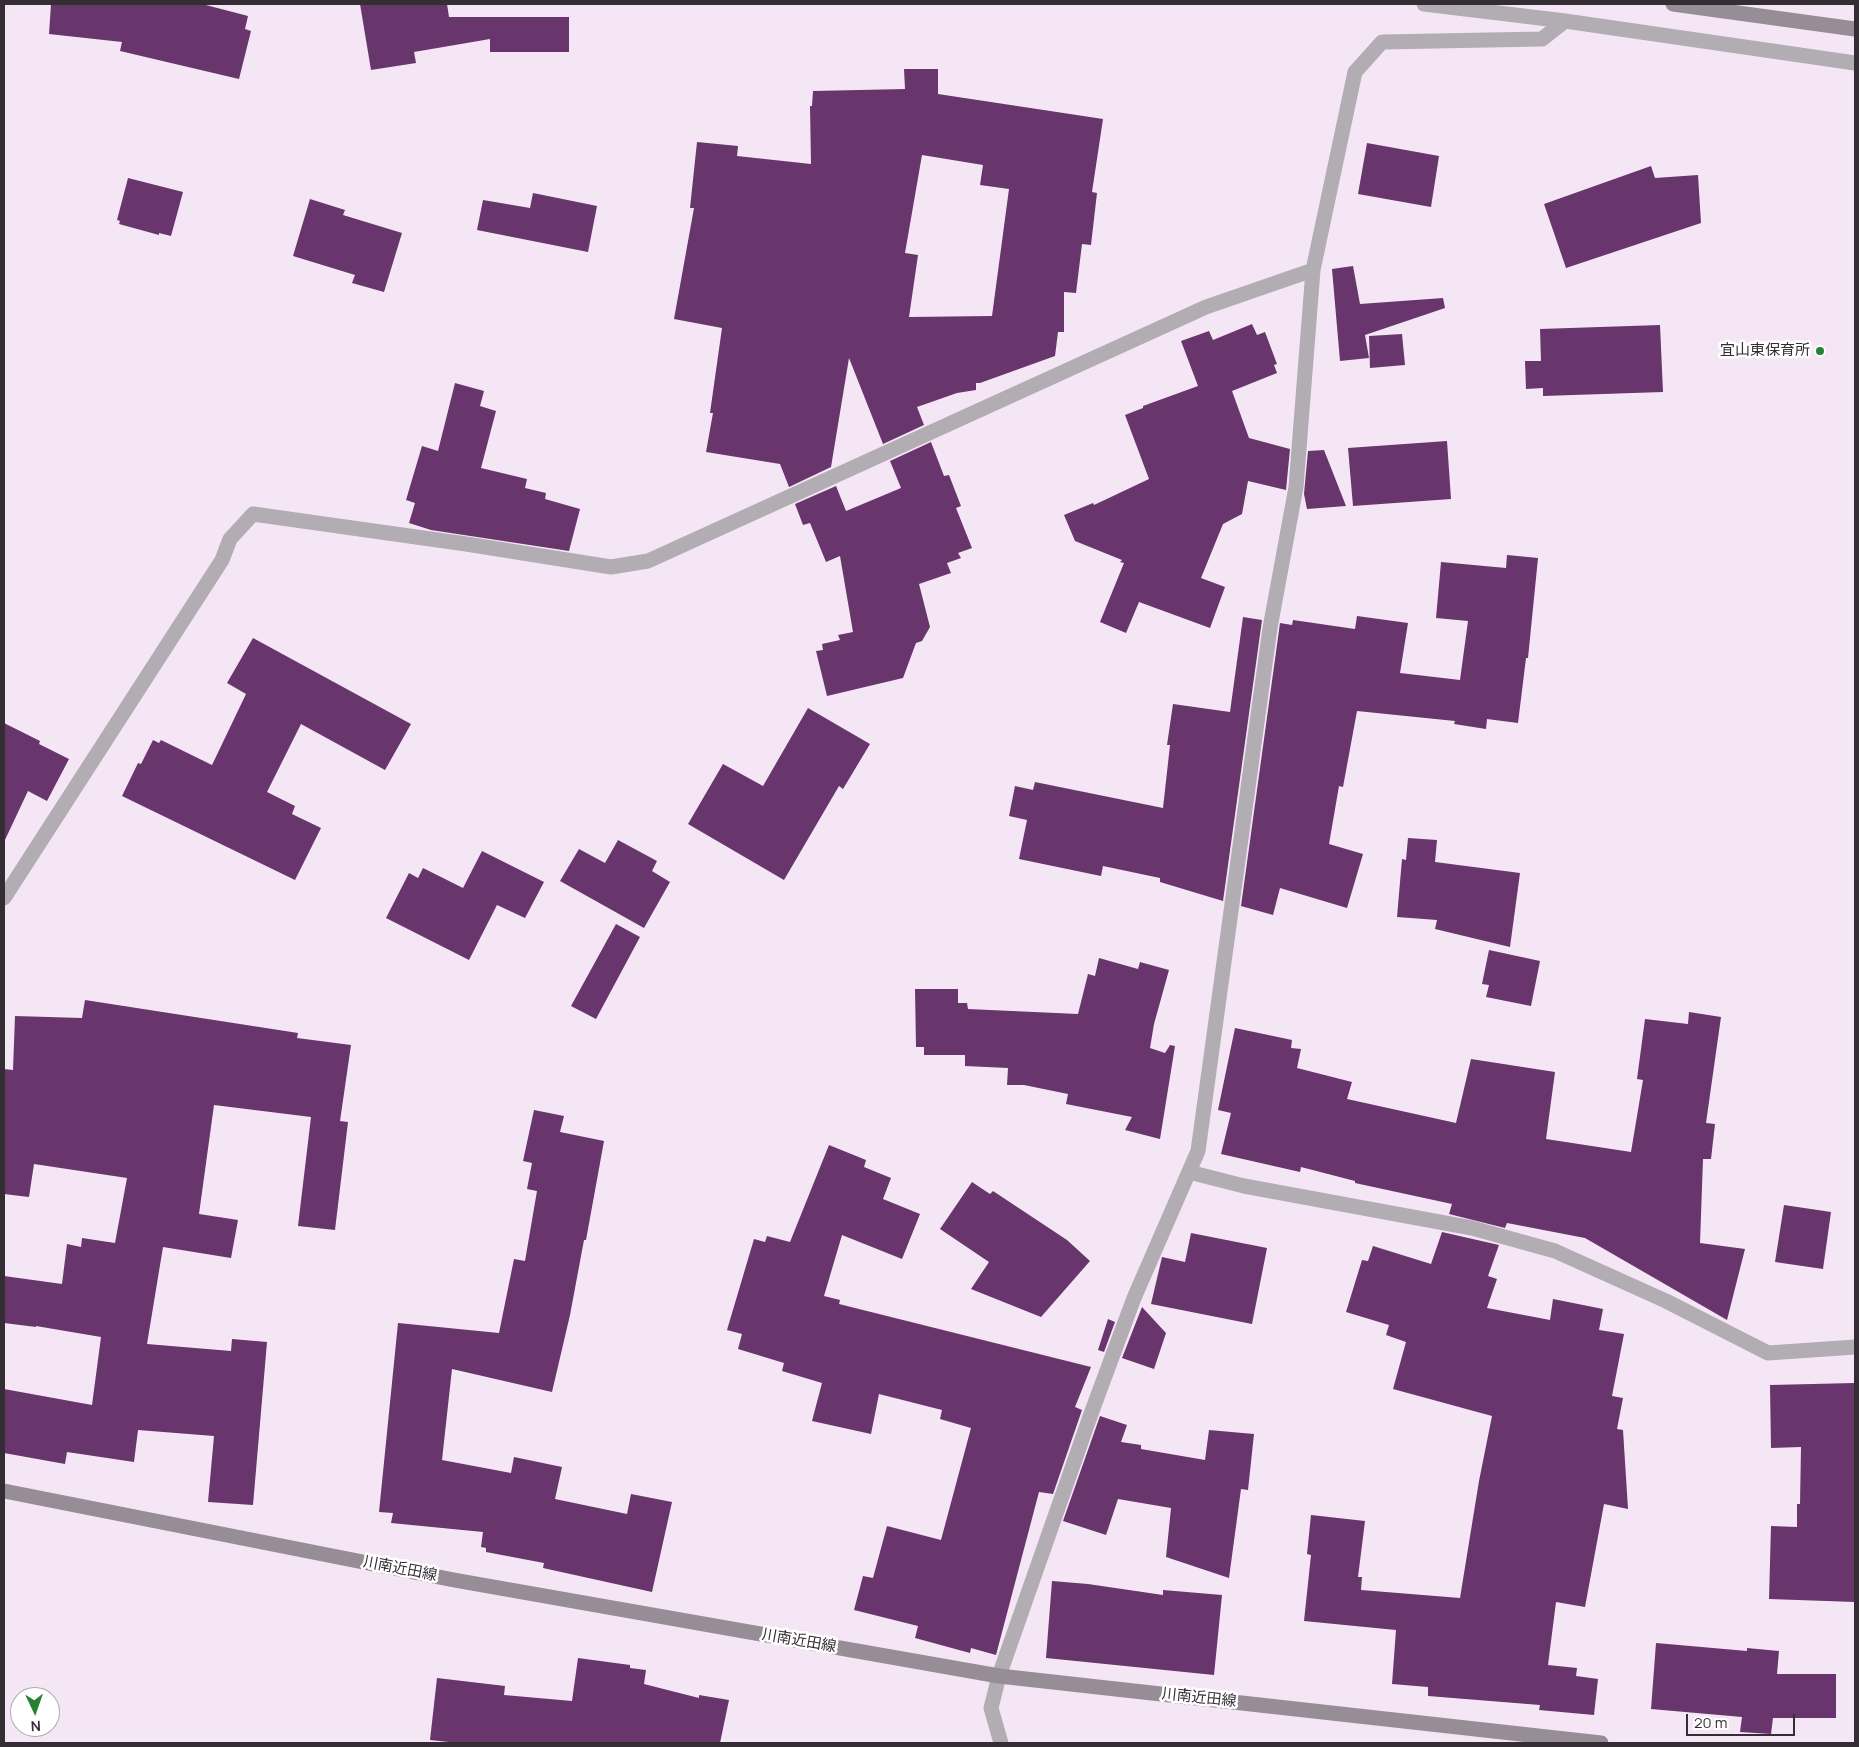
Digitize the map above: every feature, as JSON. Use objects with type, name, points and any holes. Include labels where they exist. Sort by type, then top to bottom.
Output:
[{"type":"main road","points":[[1674,4],[1855,29]]},
{"type":"main road","name":"川南近田線","points":[[4,1491],[454,1580],[999,1676],[1600,1743]]},
{"type":"street","points":[[1424,4],[1565,21],[1855,63]]},
{"type":"street","points":[[1001,1743],[991,1708],[999,1676],[1088,1420],[1134,1298],[1198,1151],[1270,628],[1296,487],[1313,270],[1355,72],[1382,42],[1542,39],[1565,21]]},
{"type":"street","points":[[4,898],[222,560],[230,539],[253,514],[466,544],[611,567],[648,561],[1206,307],[1313,270]]},
{"type":"street","points":[[1189,1172],[1244,1186],[1472,1228],[1555,1251],[1666,1300],[1768,1353],[1855,1347]]},
{"type":"building","points":[[51,4],[202,4],[248,16],[245,29],[251,31],[239,79],[120,51],[122,42],[49,34]]},
{"type":"building","points":[[360,4],[447,4],[449,17],[569,17],[569,52],[490,52],[490,39],[414,52],[416,63],[371,70]]},
{"type":"building","points":[[904,69],[938,69],[938,94],[1103,119],[1092,192],[1097,193],[1091,245],[1082,244],[1076,293],[1064,292],[1064,332],[1058,332],[1055,356],[976,383],[976,390],[957,393],[917,407],[924,425],[883,444],[849,358],[831,467],[789,487],[780,464],[706,452],[713,413],[710,413],[722,328],[674,319],[694,208],[690,208],[697,142],[738,146],[737,156],[811,164],[810,106],[812,106],[813,91],[905,89]],"holes":[[[922,155],[983,165],[980,185],[1009,189],[992,316],[909,317],[918,255],[905,253]]]},
{"type":"building","points":[[1367,143],[1439,156],[1431,207],[1358,194]]},
{"type":"building","points":[[1651,166],[1655,178],[1698,175],[1701,223],[1566,268],[1544,204]]},
{"type":"building","points":[[128,178],[183,192],[171,236],[159,233],[159,235],[119,224],[120,221],[117,220]]},
{"type":"building","points":[[533,193],[597,206],[588,252],[477,230],[483,200],[530,208]]},
{"type":"building","points":[[310,199],[345,210],[343,215],[402,233],[384,292],[352,283],[355,275],[293,256]]},
{"type":"building","points":[[1353,266],[1360,304],[1443,298],[1445,308],[1365,335],[1369,358],[1340,361],[1332,269]]},
{"type":"building","points":[[1252,324],[1257,335],[1265,332],[1277,364],[1274,365],[1277,373],[1232,391],[1249,438],[1290,449],[1286,490],[1248,481],[1242,514],[1223,524],[1201,578],[1225,587],[1210,628],[1139,602],[1126,633],[1100,622],[1124,563],[1120,562],[1122,560],[1075,541],[1064,515],[1093,503],[1094,505],[1149,479],[1125,415],[1143,408],[1143,406],[1198,386],[1181,341],[1209,331],[1213,340]]},
{"type":"building","points":[[1660,325],[1663,392],[1543,396],[1543,388],[1526,389],[1525,361],[1541,361],[1540,329]]},
{"type":"building","points":[[1402,334],[1405,365],[1370,368],[1369,336]]},
{"type":"building","points":[[455,383],[484,391],[480,406],[496,411],[481,468],[527,479],[525,488],[546,493],[545,499],[580,509],[569,551],[431,530],[409,523],[415,503],[406,500],[422,446],[438,451]]},
{"type":"building","points":[[1447,441],[1451,499],[1353,506],[1348,448]]},
{"type":"building","points":[[931,442],[944,476],[949,475],[961,506],[956,508],[972,548],[958,553],[961,558],[947,563],[951,573],[919,584],[930,627],[922,641],[916,643],[903,678],[827,696],[816,651],[823,650],[822,644],[840,640],[838,635],[853,632],[840,556],[826,562],[810,523],[803,525],[795,504],[836,486],[846,511],[901,488],[890,461]]},
{"type":"building","points":[[1324,450],[1346,506],[1307,509],[1304,494],[1308,451]]},
{"type":"building","points":[[1507,555],[1538,558],[1528,658],[1526,658],[1518,723],[1487,719],[1486,729],[1454,724],[1455,721],[1357,711],[1343,787],[1339,786],[1329,844],[1363,854],[1347,908],[1280,888],[1273,915],[1241,906],[1280,623],[1292,625],[1293,620],[1355,629],[1357,616],[1408,623],[1400,673],[1460,680],[1468,621],[1436,618],[1441,562],[1506,568]]},
{"type":"building","points":[[1243,617],[1262,620],[1223,901],[1160,882],[1160,878],[1103,866],[1101,876],[1019,859],[1027,820],[1009,816],[1015,786],[1033,790],[1035,782],[1163,808],[1170,745],[1167,745],[1173,704],[1230,712]]},
{"type":"building","points":[[253,638],[411,724],[385,770],[301,724],[267,792],[295,806],[292,814],[321,828],[295,880],[122,796],[138,763],[141,764],[153,740],[159,743],[161,740],[212,765],[246,694],[227,683]]},
{"type":"building","points":[[808,708],[870,744],[843,789],[839,786],[784,880],[688,824],[723,764],[763,786]]},
{"type":"building","points":[[4,723],[40,741],[39,744],[69,759],[47,801],[28,791],[4,842]]},
{"type":"building","points":[[1408,838],[1437,840],[1435,862],[1520,873],[1510,947],[1435,929],[1437,920],[1397,917],[1402,859],[1406,860]]},
{"type":"building","points":[[618,840],[657,861],[652,871],[670,882],[644,928],[560,881],[579,849],[605,863]]},
{"type":"building","points":[[482,851],[544,882],[525,918],[497,905],[469,960],[386,918],[409,873],[418,878],[423,868],[463,888]]},
{"type":"building","points":[[616,924],[640,937],[596,1019],[571,1006]]},
{"type":"building","points":[[1489,950],[1540,961],[1531,1006],[1486,997],[1489,985],[1482,984]]},
{"type":"building","points":[[1099,958],[1138,969],[1140,962],[1169,970],[1154,1024],[1150,1048],[1165,1053],[1170,1045],[1175,1046],[1160,1139],[1125,1130],[1132,1117],[1066,1104],[1068,1094],[1024,1085],[1007,1085],[1008,1068],[965,1066],[965,1055],[924,1055],[924,1047],[916,1047],[915,989],[958,989],[958,1003],[967,1003],[968,1009],[1078,1014],[1088,974],[1095,976]]},
{"type":"building","points":[[85,1000],[298,1033],[297,1038],[351,1045],[340,1121],[348,1122],[335,1230],[298,1226],[311,1117],[214,1105],[199,1214],[238,1220],[231,1258],[163,1247],[147,1344],[231,1351],[232,1339],[267,1342],[253,1505],[208,1502],[214,1436],[138,1430],[134,1462],[67,1452],[65,1464],[4,1453],[4,1389],[92,1405],[101,1337],[36,1326],[4,1323],[4,1276],[62,1284],[67,1244],[81,1247],[82,1238],[115,1243],[127,1178],[34,1164],[29,1197],[4,1194],[4,1069],[13,1070],[15,1016],[82,1018]]},
{"type":"building","points":[[1689,1012],[1721,1017],[1706,1123],[1715,1124],[1711,1159],[1703,1159],[1700,1243],[1745,1249],[1727,1320],[1585,1238],[1507,1223],[1505,1228],[1449,1214],[1452,1204],[1355,1183],[1355,1181],[1301,1167],[1300,1172],[1221,1154],[1231,1113],[1218,1110],[1235,1028],[1292,1040],[1291,1048],[1301,1049],[1297,1068],[1352,1082],[1347,1099],[1456,1123],[1471,1059],[1555,1072],[1546,1139],[1631,1152],[1643,1080],[1637,1079],[1645,1019],[1688,1024]]},
{"type":"building","points":[[534,1110],[564,1116],[560,1132],[604,1141],[586,1240],[584,1240],[570,1315],[552,1392],[452,1369],[442,1460],[511,1473],[514,1457],[562,1467],[555,1499],[627,1514],[631,1494],[672,1502],[652,1592],[543,1568],[544,1563],[486,1552],[486,1548],[481,1547],[483,1532],[391,1523],[393,1513],[379,1512],[398,1323],[499,1333],[514,1259],[525,1261],[537,1191],[527,1189],[532,1163],[523,1161]]},
{"type":"building","points":[[829,1145],[866,1160],[864,1167],[891,1178],[883,1199],[920,1214],[902,1259],[842,1235],[824,1296],[840,1300],[839,1304],[1091,1367],[1075,1407],[1082,1410],[1053,1494],[1039,1492],[996,1655],[971,1648],[970,1653],[915,1638],[918,1626],[854,1610],[863,1576],[873,1578],[887,1526],[941,1540],[971,1428],[940,1419],[942,1410],[879,1394],[871,1434],[812,1421],[822,1383],[782,1371],[784,1363],[738,1349],[742,1334],[727,1330],[754,1239],[765,1242],[767,1236],[790,1242]]},
{"type":"building","points":[[972,1182],[990,1194],[993,1191],[1067,1240],[1090,1261],[1041,1317],[971,1289],[989,1262],[940,1229]]},
{"type":"building","points":[[1784,1205],[1831,1212],[1823,1269],[1775,1262]]},
{"type":"building","points":[[1442,1232],[1499,1245],[1488,1276],[1497,1279],[1487,1308],[1550,1320],[1553,1299],[1603,1309],[1599,1330],[1624,1334],[1612,1396],[1623,1398],[1617,1429],[1623,1430],[1628,1509],[1604,1504],[1585,1607],[1556,1602],[1548,1665],[1577,1668],[1576,1676],[1598,1679],[1594,1715],[1539,1710],[1540,1705],[1428,1696],[1428,1687],[1392,1684],[1396,1630],[1304,1621],[1311,1555],[1307,1554],[1311,1515],[1365,1521],[1358,1577],[1362,1577],[1361,1590],[1460,1598],[1479,1481],[1492,1416],[1393,1389],[1406,1342],[1386,1335],[1389,1325],[1346,1312],[1362,1260],[1368,1261],[1373,1246],[1431,1264]]},
{"type":"building","points":[[1191,1233],[1267,1248],[1252,1324],[1151,1304],[1162,1257],[1185,1262]]},
{"type":"building","points":[[1142,1307],[1166,1333],[1154,1369],[1122,1358]]},
{"type":"building","points":[[1108,1319],[1115,1322],[1104,1352],[1098,1350]]},
{"type":"building","points":[[1855,1383],[1855,1602],[1769,1599],[1771,1526],[1797,1527],[1797,1504],[1800,1504],[1801,1447],[1771,1448],[1770,1385]]},
{"type":"building","points":[[1100,1416],[1127,1425],[1121,1442],[1141,1445],[1141,1449],[1205,1460],[1209,1430],[1254,1434],[1248,1490],[1241,1489],[1229,1578],[1166,1557],[1171,1508],[1118,1499],[1106,1535],[1063,1521]]},
{"type":"building","points":[[1052,1581],[1088,1584],[1163,1595],[1163,1590],[1222,1595],[1214,1675],[1046,1658]]},
{"type":"building","points":[[1656,1643],[1747,1651],[1747,1648],[1779,1651],[1777,1674],[1836,1674],[1836,1718],[1773,1718],[1771,1734],[1740,1732],[1742,1717],[1651,1709]]},
{"type":"building","points":[[578,1658],[630,1665],[630,1668],[646,1670],[644,1684],[699,1698],[699,1695],[729,1700],[720,1743],[458,1743],[430,1740],[437,1678],[505,1686],[504,1695],[572,1701]]},
{"type":"place","name":"宜山東保育所","points":[[1820,351]]}]
